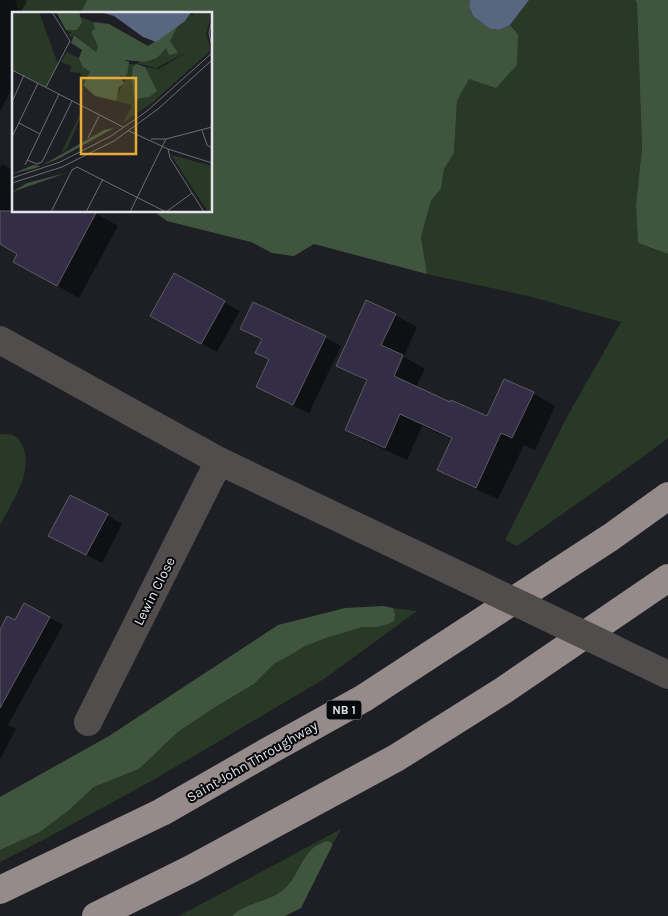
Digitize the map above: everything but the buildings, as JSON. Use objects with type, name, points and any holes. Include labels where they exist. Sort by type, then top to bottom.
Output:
[{"type":"highway","name":"Saint John Throughway","points":[[0,890],[162,812],[364,698],[611,537],[668,496]]},
{"type":"highway","points":[[96,916],[191,869],[396,758],[504,690],[668,578]]},
{"type":"street","points":[[0,340],[219,461],[668,675]]},
{"type":"street","name":"Lewin Close","points":[[88,722],[219,461]]},
{"type":"green space","points":[[15,0],[87,0],[81,12],[19,12]]},
{"type":"green space","points":[[87,0],[470,0],[469,6],[473,16],[490,29],[499,30],[510,25],[518,34],[517,65],[496,88],[469,79],[457,101],[454,153],[444,169],[441,189],[431,201],[421,237],[427,274],[314,244],[294,256],[272,253],[251,242],[167,221],[154,212],[212,212],[212,12],[81,12]]},
{"type":"green space","points":[[529,0],[635,0],[637,3],[642,148],[636,205],[638,243],[668,254],[668,438],[517,546],[505,540],[568,415],[621,322],[528,296],[427,274],[421,237],[431,201],[441,189],[444,169],[454,153],[457,101],[469,79],[518,34],[510,25]]},
{"type":"green space","points":[[635,0],[668,0],[668,254],[638,243],[636,205],[642,148],[637,3]]},
{"type":"green space","points":[[0,435],[12,435],[19,439],[25,455],[26,465],[16,496],[0,525]]},
{"type":"green space","points":[[383,606],[393,608],[394,621],[377,627],[363,627],[329,637],[305,646],[274,664],[254,684],[178,732],[139,769],[94,787],[68,811],[40,832],[0,850],[0,797],[109,736],[278,625],[345,608]]},
{"type":"green space","points":[[393,608],[417,611],[324,679],[155,779],[0,862],[0,850],[40,832],[68,811],[94,787],[139,769],[178,732],[254,684],[274,664],[305,646],[329,637],[363,627],[377,627],[395,615]]},
{"type":"green space","points":[[341,829],[332,846],[332,843],[324,842],[313,848],[287,886],[274,896],[245,907],[232,916],[179,916]]},
{"type":"green space","points":[[328,841],[332,843],[332,846],[301,908],[285,916],[232,916],[244,907],[278,894],[289,883],[307,854],[313,848]]},
{"type":"water","points":[[470,0],[529,0],[510,25],[499,30],[490,29],[473,16],[469,6]]}]
